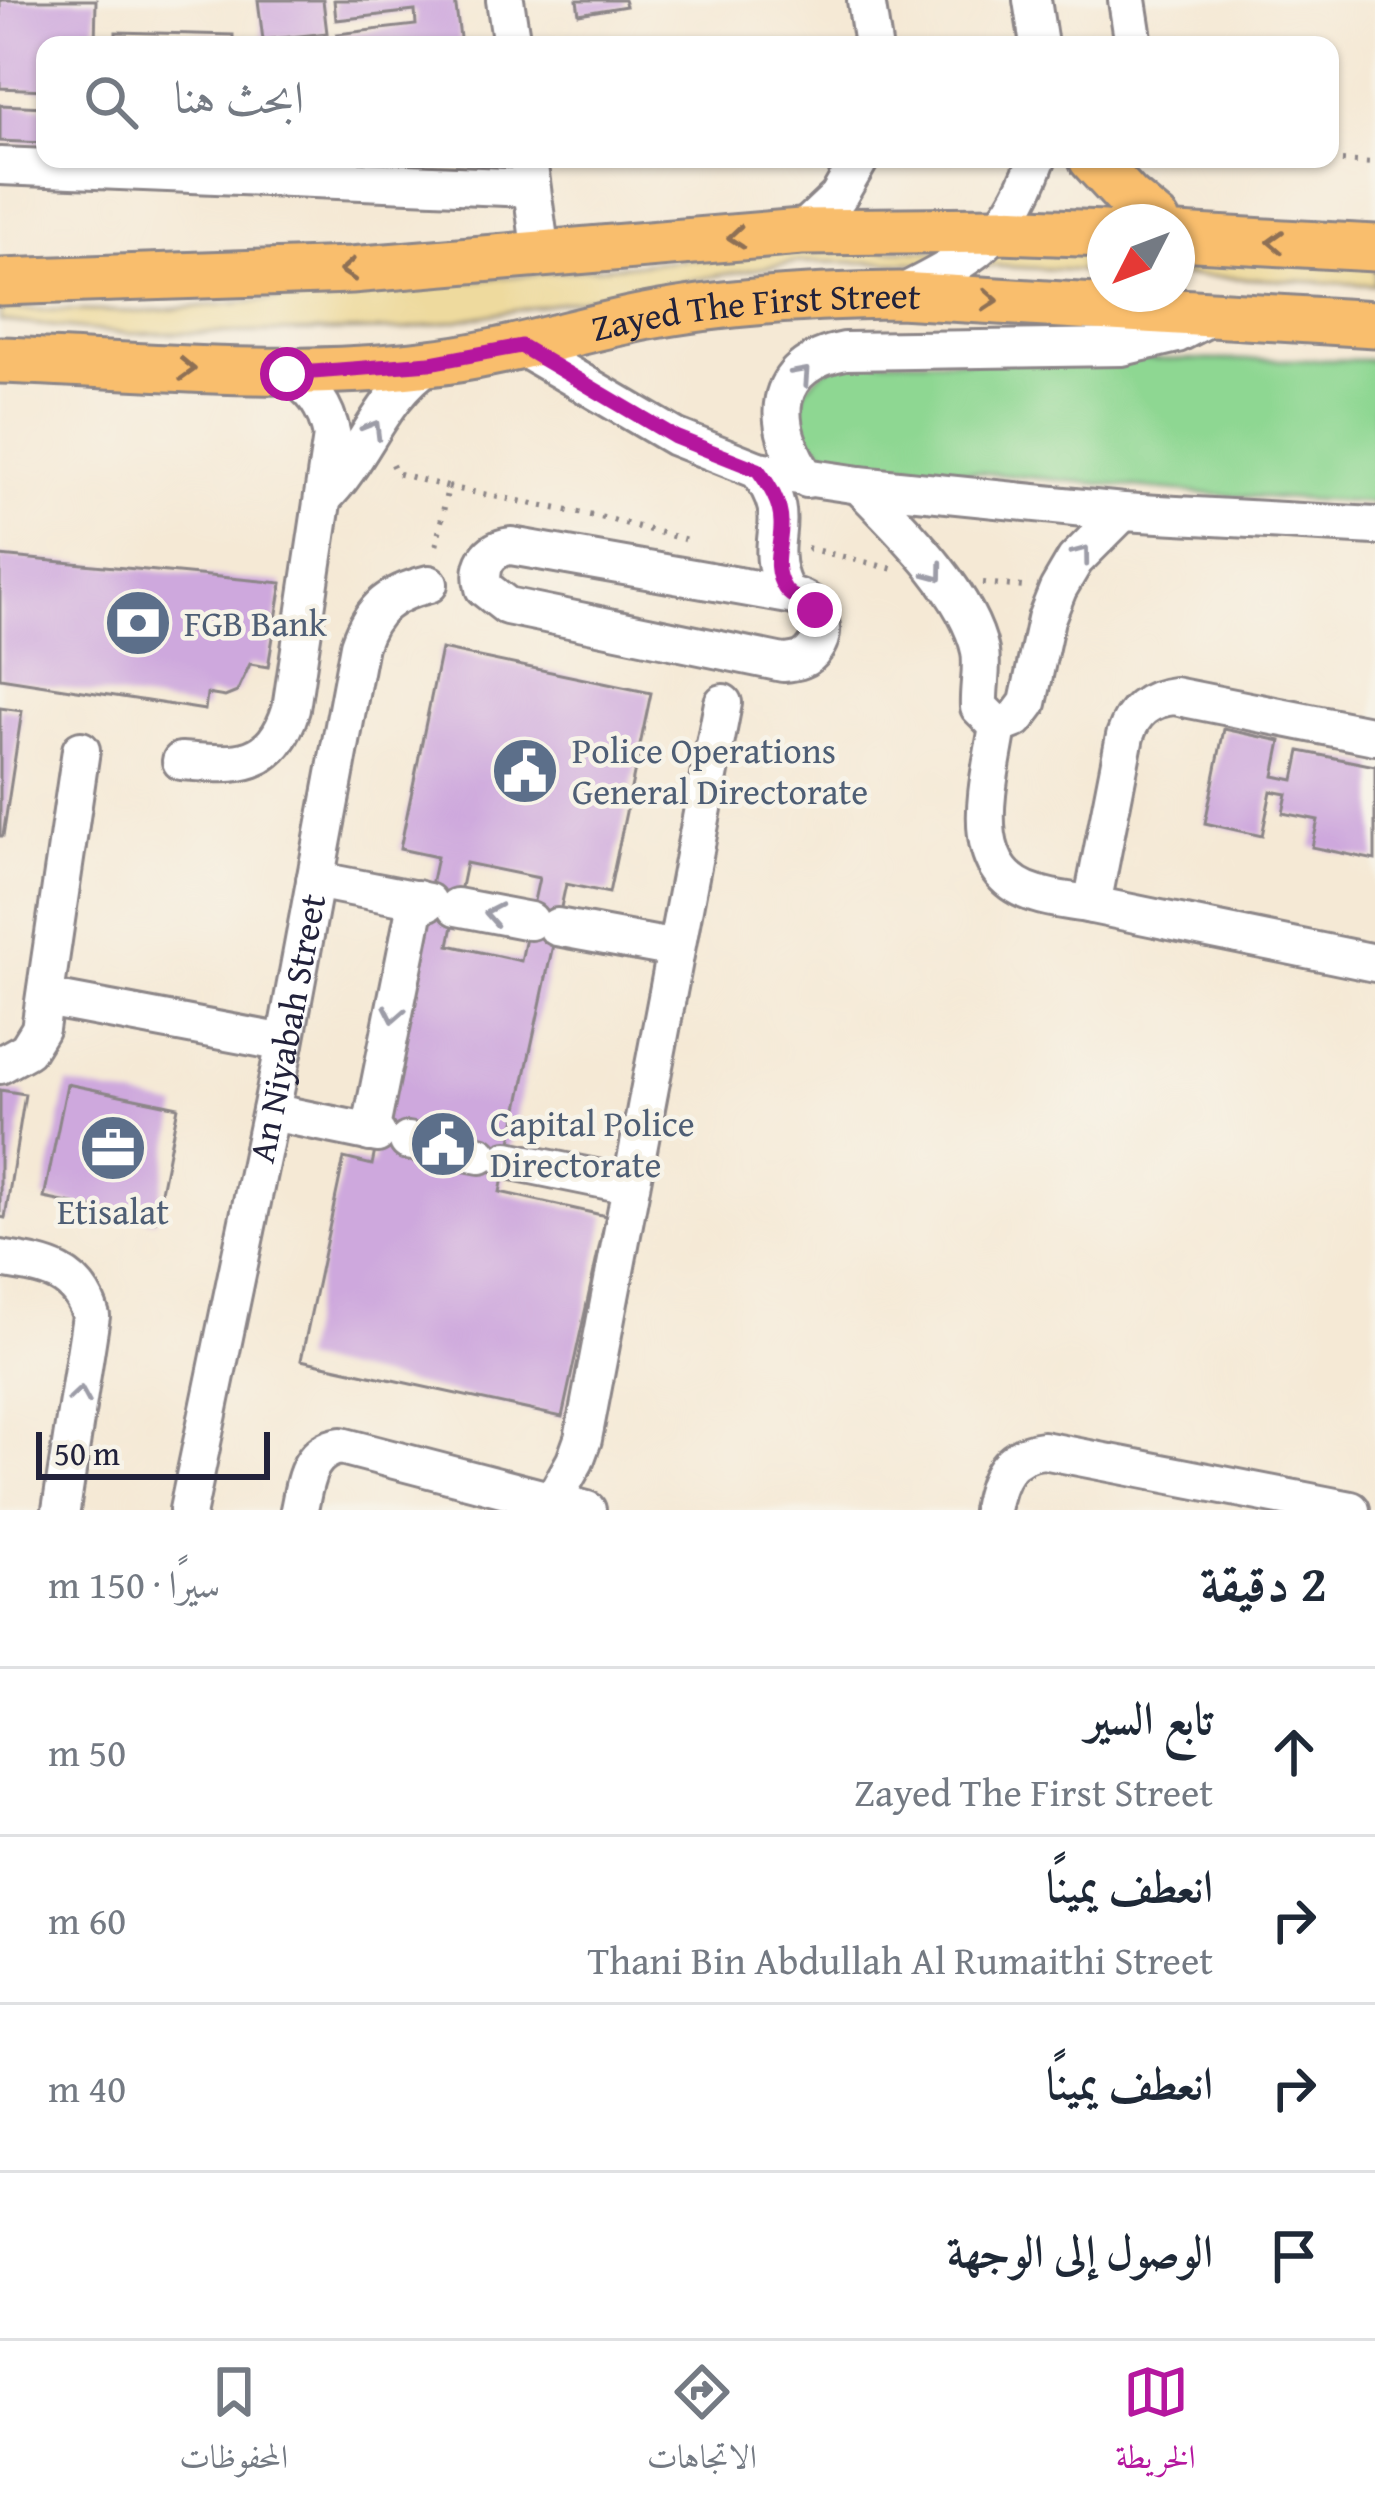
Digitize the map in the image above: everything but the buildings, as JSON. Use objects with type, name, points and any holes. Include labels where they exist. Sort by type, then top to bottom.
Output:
[{"type":"main road","points":[[1100,168],[1135,204]]},
{"type":"main road","name":"Zayed The First Street","points":[[0,281],[234,276],[801,232],[1087,233]]},
{"type":"main road","points":[[1195,235],[1375,248]]},
{"type":"main road","name":"Zayed The First Street","points":[[0,360],[287,374],[430,363],[708,307],[772,299],[899,295],[1375,325]]},
{"type":"main road","points":[[0,389],[70,362]]},
{"type":"street","points":[[505,0],[511,36]]},
{"type":"street","points":[[866,0],[872,36]]},
{"type":"street","points":[[1032,0],[1038,36]]},
{"type":"street","points":[[1127,0],[1133,36]]},
{"type":"street","points":[[0,166],[36,167]]},
{"type":"street","points":[[132,168],[529,174],[541,255]]},
{"type":"street","points":[[801,232],[838,197],[855,168]]},
{"type":"street","points":[[899,295],[952,266],[1001,230],[1033,168]]},
{"type":"street","points":[[807,479],[787,446],[781,414],[790,385],[824,355],[1122,346],[1177,334],[1214,315]]},
{"type":"street","points":[[521,346],[675,437],[758,470],[1123,512],[1375,526]]},
{"type":"street","points":[[321,500],[355,462],[387,407],[430,363]]},
{"type":"street","points":[[181,761],[238,765],[266,750],[286,724],[332,449],[329,423],[314,393],[287,374]]},
{"type":"street","points":[[758,470],[774,495],[778,575],[789,595]]},
{"type":"street","points":[[747,588],[779,538],[807,479]]},
{"type":"street","points":[[859,485],[916,547],[965,615],[980,650],[979,706],[998,727]]},
{"type":"street","points":[[998,727],[1016,719],[1028,703],[1038,650],[1058,590],[1086,547],[1123,512]]},
{"type":"street","points":[[512,546],[789,595],[808,602],[821,629],[806,658],[783,663],[507,606],[484,588],[482,569],[492,552],[512,546]]},
{"type":"street","name":"An Niyabah Street","points":[[188,1510],[285,1043],[364,629],[390,597],[429,584]]},
{"type":"street","points":[[1092,905],[1124,736],[1136,711],[1148,703],[1174,696],[1375,736]]},
{"type":"street","points":[[299,1510],[312,1462],[341,1446],[486,1498],[569,1506],[723,704]]},
{"type":"street","points":[[998,727],[985,819],[993,858],[1010,880],[1034,894],[1375,963]]},
{"type":"street","points":[[0,1065],[16,1058],[35,1040],[46,998],[81,750]]},
{"type":"street","points":[[315,880],[676,949]]},
{"type":"street","points":[[385,1136],[434,903]]},
{"type":"street","points":[[46,998],[285,1043]]},
{"type":"street","points":[[271,1112],[630,1185]]},
{"type":"street","points":[[0,1259],[61,1272],[81,1290],[91,1316],[61,1510]]},
{"type":"street","points":[[991,1510],[996,1486],[1008,1464],[1030,1451],[1043,1450],[1202,1496],[1352,1510]]},
{"type":"path","points":[[1339,161],[1375,163]]},
{"type":"path","points":[[390,459],[396,473],[448,488],[609,519],[692,541]]},
{"type":"path","points":[[429,584],[448,488]]},
{"type":"green space","points":[[840,360],[1375,360],[1375,503],[1219,495],[835,459],[803,435],[801,408],[810,383]]},
{"type":"sand","points":[[795,249],[1087,253],[1087,271],[797,262],[403,330],[129,334],[0,321],[0,309],[143,312]]},
{"type":"sand","points":[[1195,257],[1375,264],[1375,285],[1195,276]]},
{"type":"place","name":"FGB Bank","points":[[138,623]]},
{"type":"place","name":"Police Operations General Directorate","points":[[525,771]]},
{"type":"place","name":"Capital Police Directorate","points":[[443,1144]]},
{"type":"place","name":"Etisalat","points":[[113,1148]]},
{"type":"route","points":[[287,374],[430,363],[521,346],[675,437],[758,470],[778,508],[776,563],[782,585],[789,595],[815,610]]}]
